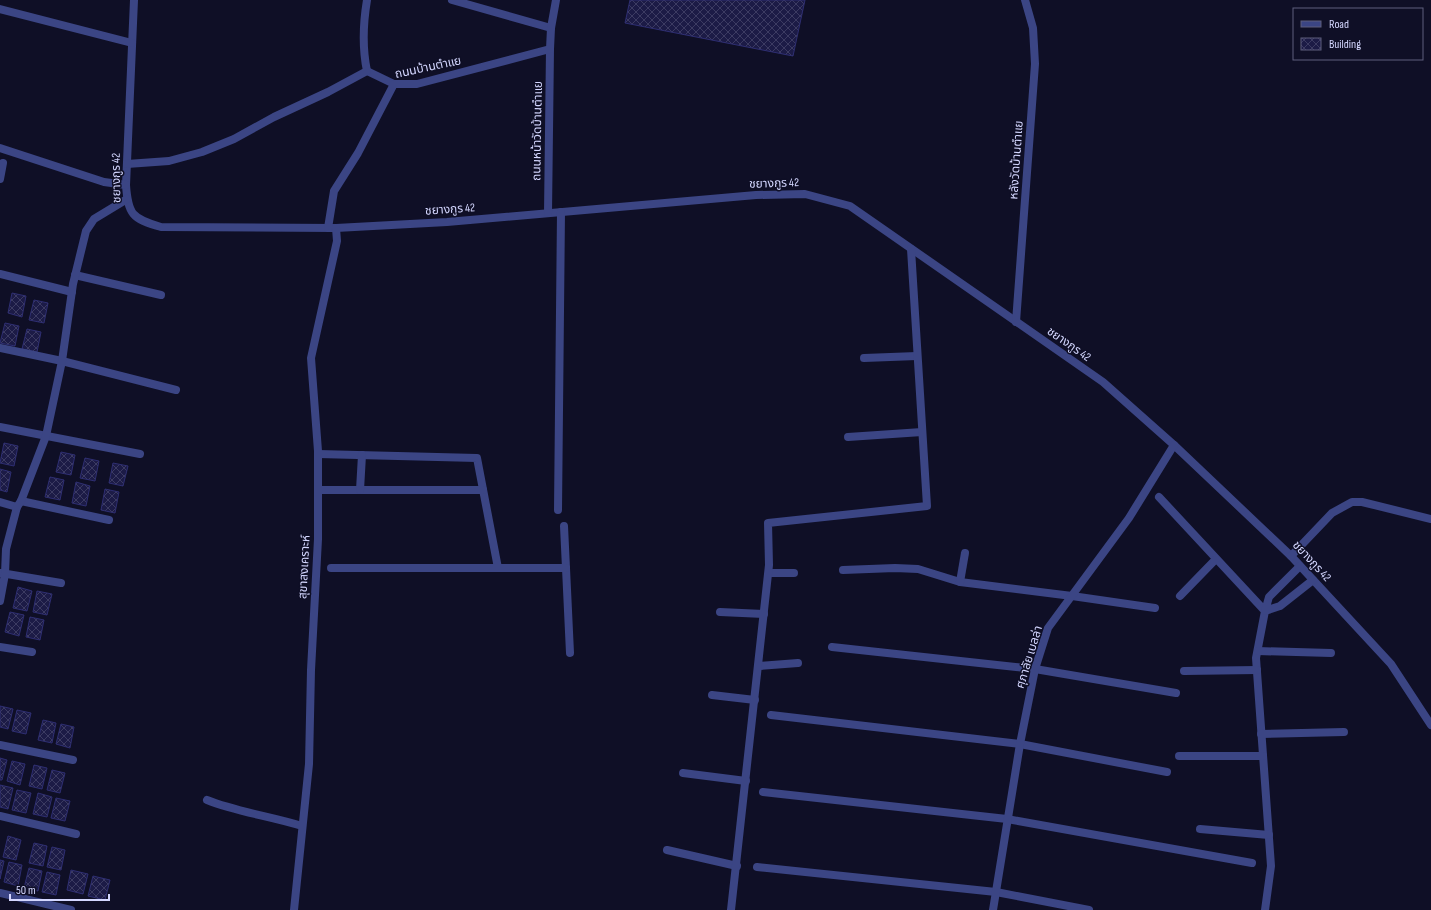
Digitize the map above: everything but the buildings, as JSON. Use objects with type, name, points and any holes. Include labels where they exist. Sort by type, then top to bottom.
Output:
[{"type":"street","name":"ชยางกูร 42","points":[[134,0],[126,185],[129,208],[136,217],[145,223],[161,227],[332,228],[447,222],[756,195],[805,194],[850,206],[1103,382],[1174,445],[1292,556],[1391,664],[1431,725]]},
{"type":"street","points":[[367,0],[363,29],[364,57],[367,71]]},
{"type":"street","points":[[452,0],[551,28]]},
{"type":"street","points":[[550,49],[551,28],[556,0]]},
{"type":"street","name":"หลังวัดบ้านตำแย","points":[[1016,322],[1035,64],[1034,28],[1026,0]]},
{"type":"street","points":[[0,9],[132,43]]},
{"type":"street","name":"ถนนบ้านตำแย","points":[[332,228],[334,191],[358,153],[394,84],[417,84],[550,49]]},
{"type":"street","name":"ถนนหน้าวัดบ้านตำแย","points":[[548,213],[550,49]]},
{"type":"street","points":[[367,71],[394,84]]},
{"type":"street","points":[[127,164],[169,161],[202,152],[234,139],[274,117],[328,92],[367,71]]},
{"type":"street","points":[[0,148],[104,182],[126,185]]},
{"type":"street","points":[[0,179],[3,163]]},
{"type":"street","points":[[0,601],[6,549],[19,504],[46,436],[62,362],[75,275],[86,231],[94,219],[127,199]]},
{"type":"street","points":[[558,510],[561,212]]},
{"type":"street","name":"สุขาสงเคราะห์","points":[[294,910],[309,764],[311,670],[318,539],[318,454],[311,349],[336,241],[332,228]]},
{"type":"street","points":[[731,910],[759,666],[768,573],[768,523],[927,506],[910,249]]},
{"type":"street","points":[[0,274],[72,292]]},
{"type":"street","points":[[75,275],[162,295]]},
{"type":"street","points":[[0,348],[176,390]]},
{"type":"street","points":[[864,358],[917,356]]},
{"type":"street","points":[[0,427],[140,454]]},
{"type":"street","points":[[848,438],[922,432]]},
{"type":"street","name":"ศุภาลัย เบลล่า","points":[[992,910],[1020,744],[1035,669],[1048,628],[1129,518],[1174,445]]},
{"type":"street","points":[[318,454],[477,458],[498,568]]},
{"type":"street","points":[[360,490],[362,455]]},
{"type":"street","points":[[318,490],[483,490]]},
{"type":"street","points":[[1159,497],[1265,611]]},
{"type":"street","points":[[0,502],[109,520]]},
{"type":"street","points":[[1292,556],[1332,514],[1352,502],[1362,502],[1431,520]]},
{"type":"street","points":[[564,526],[570,653]]},
{"type":"street","points":[[960,582],[965,553]]},
{"type":"street","points":[[1180,596],[1216,559]]},
{"type":"street","points":[[1265,910],[1271,866],[1257,670],[1258,651],[1269,597],[1300,566]]},
{"type":"street","points":[[331,568],[566,568]]},
{"type":"street","points":[[843,570],[896,568],[918,569],[960,582],[1155,608]]},
{"type":"street","points":[[3,573],[61,583]]},
{"type":"street","points":[[768,573],[794,573]]},
{"type":"street","points":[[1265,611],[1280,606],[1313,580]]},
{"type":"street","points":[[720,612],[764,614]]},
{"type":"street","points":[[0,647],[32,652]]},
{"type":"street","points":[[832,647],[1035,669],[1176,693]]},
{"type":"street","points":[[1258,651],[1331,653]]},
{"type":"street","points":[[759,666],[798,663]]},
{"type":"street","points":[[1184,671],[1257,670]]},
{"type":"street","points":[[712,695],[755,700]]},
{"type":"street","points":[[772,715],[1020,744],[1167,772]]},
{"type":"street","points":[[1261,734],[1344,732]]},
{"type":"street","points":[[0,745],[73,760]]},
{"type":"street","points":[[1179,756],[1263,756]]},
{"type":"street","points":[[683,773],[746,781]]},
{"type":"street","points":[[763,792],[1007,819],[1252,863]]},
{"type":"street","points":[[207,800],[226,808],[280,819],[302,826]]},
{"type":"street","points":[[0,816],[76,834]]},
{"type":"street","points":[[1200,829],[1269,835]]},
{"type":"street","points":[[667,850],[737,866]]},
{"type":"street","points":[[757,866],[996,892],[1089,910]]},
{"type":"street","points":[[0,893],[71,910]]}]
